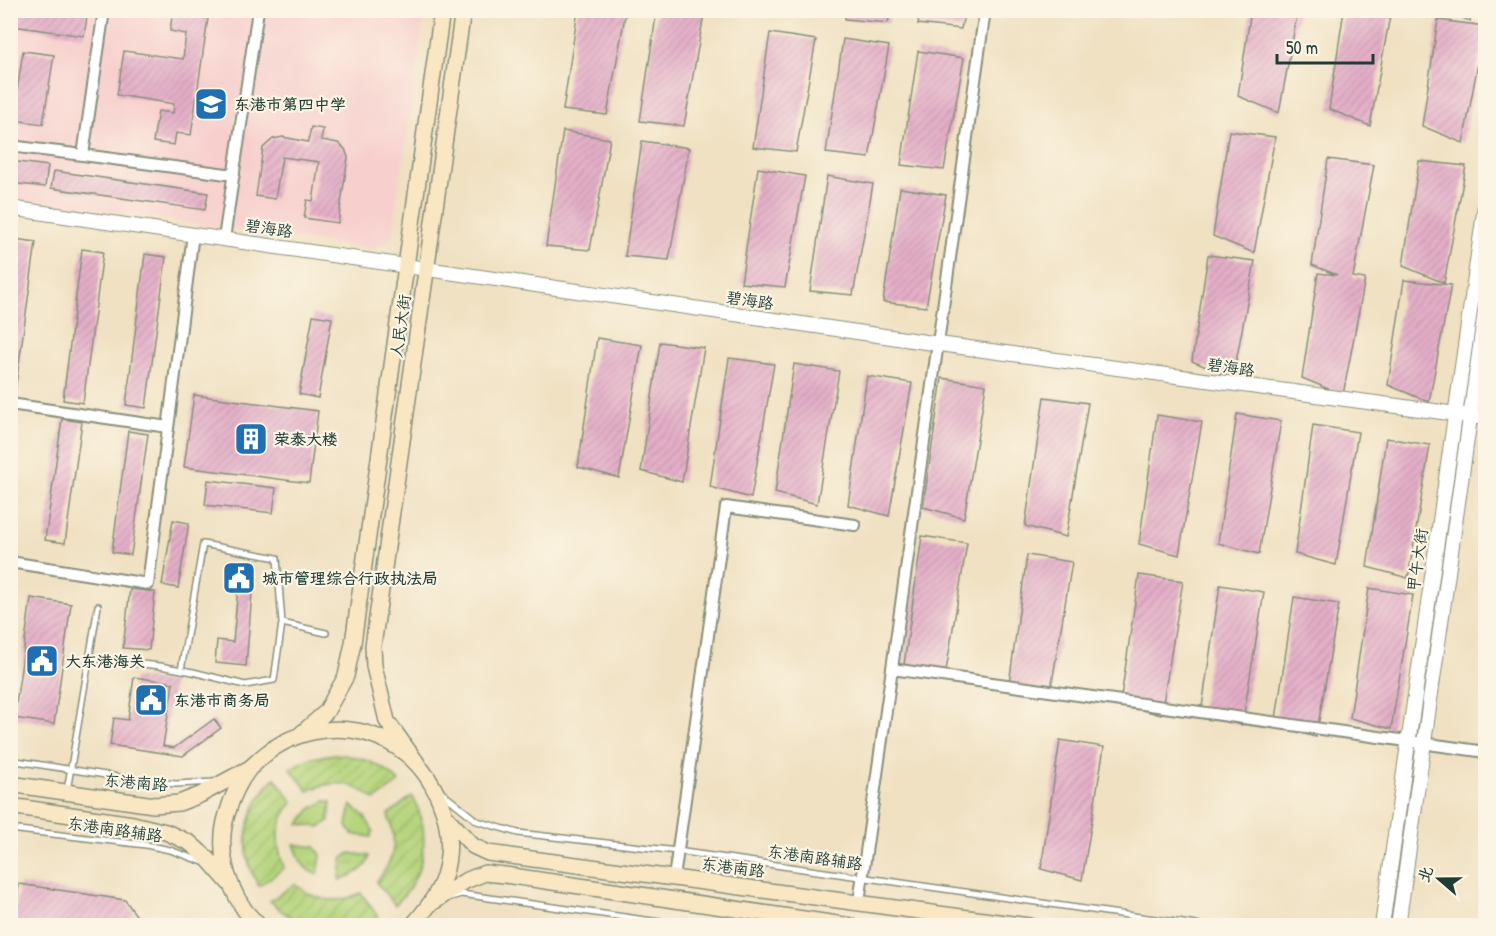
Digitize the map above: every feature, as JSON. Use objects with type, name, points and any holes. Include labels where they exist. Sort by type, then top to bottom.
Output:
[{"type":"main road","name":"人民大街","points":[[301,734],[326,712],[346,676],[353,643],[442,10]]},
{"type":"main road","name":"人民大街","points":[[446,817],[435,787],[387,721],[374,666],[373,646],[463,10]]},
{"type":"main road","points":[[230,885],[223,856],[223,825],[233,794],[251,767],[273,748],[301,734],[331,729],[363,732],[390,743],[417,763]]},
{"type":"main road","name":"东港南路","points":[[10,784],[154,805],[179,803],[200,795],[251,767]]},
{"type":"main road","points":[[10,806],[133,824],[166,832],[190,843],[230,885],[245,911],[259,926]]},
{"type":"main road","points":[[412,926],[430,905],[444,876],[448,846],[446,817]]},
{"type":"main road","name":"东港南路","points":[[446,817],[473,846],[488,853],[1029,926]]},
{"type":"main road","points":[[430,905],[465,881],[485,873],[851,926]]},
{"type":"street","points":[[83,155],[104,10]]},
{"type":"street","points":[[224,238],[258,10]]},
{"type":"street","points":[[859,902],[985,10]]},
{"type":"street","points":[[10,146],[234,175]]},
{"type":"street","name":"甲午大街","points":[[1382,926],[1485,199]]},
{"type":"street","name":"碧海路","points":[[10,208],[939,344],[1485,417]]},
{"type":"street","points":[[10,562],[148,584],[193,234]]},
{"type":"street","name":"甲午大街","points":[[1398,926],[1485,305]]},
{"type":"street","points":[[10,404],[168,427]]},
{"type":"street","points":[[674,878],[726,507],[855,525]]},
{"type":"street","points":[[892,669],[1485,752]]},
{"type":"lane","points":[[89,658],[160,666],[245,686],[274,680],[282,623],[277,558],[203,544],[181,670]]},
{"type":"lane","points":[[67,793],[98,606]]},
{"type":"lane","points":[[282,623],[326,633]]},
{"type":"lane","points":[[10,760],[176,784],[225,782]]},
{"type":"lane","name":"东港南路辅路","points":[[435,787],[477,821],[518,833],[677,851],[1204,926]]},
{"type":"lane","name":"东港南路辅路","points":[[10,829],[146,845],[170,850],[214,866]]},
{"type":"lane","points":[[430,905],[461,894],[688,926]]},
{"type":"shaded area","name":"东港市第四中学","points":[[11,11],[425,11],[392,238],[373,249],[11,198]]},
{"type":"green space","points":[[335,754],[378,765],[399,782],[375,800],[359,789],[343,784],[326,784],[308,791],[290,768],[312,758]]},
{"type":"green space","points":[[275,778],[293,802],[283,818],[278,834],[284,868],[259,886],[248,858],[248,829],[257,802]]},
{"type":"green space","points":[[412,796],[419,810],[422,825],[423,854],[413,881],[395,905],[376,882],[387,866],[393,850],[393,833],[388,815]]},
{"type":"green space","points":[[325,801],[331,802],[329,821],[320,827],[299,824],[311,809]]},
{"type":"green space","points":[[351,805],[365,817],[373,831],[371,837],[352,834],[347,826]]},
{"type":"green space","points":[[294,844],[315,847],[321,855],[318,874],[305,867]]},
{"type":"green space","points":[[350,853],[369,856],[368,861],[358,871],[340,880],[342,859]]},
{"type":"green space","points":[[295,884],[310,894],[326,899],[343,899],[361,893],[379,918],[362,925],[309,925],[294,919],[270,901]]},
{"type":"building","points":[[15,10],[88,10],[84,36],[13,26]]},
{"type":"building","points":[[173,10],[190,10],[189,16],[208,18],[191,135],[176,133],[174,145],[153,142],[158,111],[173,113],[174,104],[117,95],[124,51],[183,59],[186,34],[170,31]]},
{"type":"building","points":[[578,10],[626,10],[607,115],[563,110]]},
{"type":"building","points":[[657,10],[679,10],[704,14],[684,126],[640,121]]},
{"type":"building","points":[[846,10],[891,10],[888,23],[845,19]]},
{"type":"building","points":[[920,10],[965,10],[961,29],[918,24]]},
{"type":"building","points":[[1251,10],[1298,10],[1279,113],[1238,96]]},
{"type":"building","points":[[1344,10],[1391,10],[1370,126],[1329,109]]},
{"type":"building","points":[[1472,10],[1470,21],[1445,11]]},
{"type":"building","points":[[1438,20],[1485,26],[1463,143],[1422,126]]},
{"type":"building","points":[[770,33],[816,40],[796,152],[753,147]]},
{"type":"building","points":[[843,39],[889,46],[869,158],[826,153]]},
{"type":"building","points":[[23,51],[54,55],[43,124],[13,120]]},
{"type":"building","points":[[918,51],[964,58],[944,170],[901,165]]},
{"type":"building","points":[[311,127],[323,129],[321,140],[338,143],[345,149],[348,157],[338,223],[304,218],[307,200],[313,201],[319,162],[282,157],[275,199],[256,196],[263,148],[273,139],[283,137],[308,142]]},
{"type":"building","points":[[563,131],[610,139],[590,250],[546,246]]},
{"type":"building","points":[[1229,131],[1275,137],[1254,253],[1213,236]]},
{"type":"building","points":[[642,141],[689,148],[669,260],[625,256]]},
{"type":"building","points":[[1328,159],[1374,165],[1353,277],[1365,279],[1343,395],[1302,378],[1318,273],[1337,275],[1312,265]]},
{"type":"building","points":[[10,161],[48,166],[45,187],[10,183]]},
{"type":"building","points":[[1419,161],[1466,166],[1444,283],[1403,266]]},
{"type":"building","points":[[758,168],[805,176],[785,287],[741,283]]},
{"type":"building","points":[[54,171],[208,193],[205,210],[51,188]]},
{"type":"building","points":[[827,176],[873,184],[853,295],[810,291]]},
{"type":"building","points":[[900,188],[946,195],[926,307],[883,302]]},
{"type":"building","points":[[14,239],[36,242],[15,392],[10,391],[10,269]]},
{"type":"building","points":[[82,249],[103,252],[83,403],[63,400]]},
{"type":"building","points":[[145,254],[166,257],[146,408],[126,405]]},
{"type":"building","points":[[1208,255],[1255,261],[1233,378],[1192,361]]},
{"type":"building","points":[[1404,280],[1451,285],[1429,402],[1388,385]]},
{"type":"building","points":[[313,315],[332,318],[318,398],[299,394]]},
{"type":"building","points":[[597,338],[642,345],[619,478],[578,467]]},
{"type":"building","points":[[660,342],[704,348],[682,482],[641,471]]},
{"type":"building","points":[[729,358],[774,364],[751,498],[710,487]]},
{"type":"building","points":[[794,364],[839,371],[817,504],[775,493]]},
{"type":"building","points":[[867,376],[912,383],[889,516],[848,505]]},
{"type":"building","points":[[942,378],[986,385],[964,518],[923,507]]},
{"type":"building","name":"荣泰大楼","points":[[194,395],[318,411],[309,483],[184,467]]},
{"type":"building","points":[[1044,397],[1088,403],[1066,537],[1025,526]]},
{"type":"building","points":[[1237,414],[1281,421],[1259,554],[1218,543]]},
{"type":"building","points":[[1157,415],[1202,422],[1179,555],[1139,544]]},
{"type":"building","points":[[62,419],[82,422],[65,543],[45,540]]},
{"type":"building","points":[[1313,425],[1358,432],[1336,565],[1295,554]]},
{"type":"building","points":[[128,431],[148,434],[131,555],[112,552]]},
{"type":"building","points":[[1386,438],[1430,445],[1408,578],[1367,567]]},
{"type":"building","points":[[208,480],[276,488],[273,513],[205,505]]},
{"type":"building","points":[[173,520],[189,523],[178,588],[162,585]]},
{"type":"building","points":[[922,536],[967,543],[945,677],[904,665]]},
{"type":"building","points":[[1027,555],[1072,562],[1050,695],[1009,684]]},
{"type":"building","points":[[240,567],[254,568],[246,666],[215,663],[217,640],[233,642]]},
{"type":"building","points":[[1139,575],[1183,581],[1161,715],[1120,704]]},
{"type":"building","points":[[1220,585],[1264,592],[1242,725],[1201,714]]},
{"type":"building","points":[[1369,588],[1413,595],[1391,729],[1350,718]]},
{"type":"building","points":[[130,589],[155,592],[149,650],[123,648]]},
{"type":"building","points":[[1294,597],[1339,604],[1316,737],[1275,726]]},
{"type":"building","name":"大东港海关","points":[[31,598],[71,604],[54,724],[14,718]]},
{"type":"building","name":"东港市商务局","points":[[134,677],[173,683],[163,746],[174,748],[214,719],[221,728],[183,756],[110,745],[114,718],[128,720]]},
{"type":"building","points":[[1060,740],[1104,747],[1082,880],[1041,869]]},
{"type":"building","points":[[19,884],[125,900],[144,926],[13,926]]},
{"type":"place","name":"东港市第四中学","points":[[211,104]]},
{"type":"place","name":"荣泰大楼","points":[[251,439]]},
{"type":"place","name":"城市管理综合行政执法局","points":[[239,578]]},
{"type":"place","name":"大东港海关","points":[[42,661]]},
{"type":"place","name":"东港市商务局","points":[[151,700]]}]
